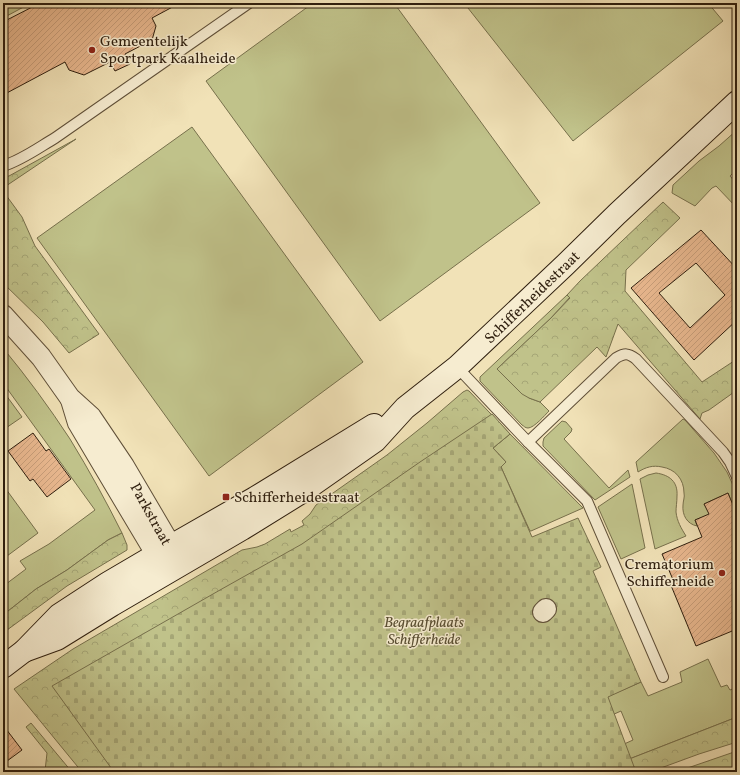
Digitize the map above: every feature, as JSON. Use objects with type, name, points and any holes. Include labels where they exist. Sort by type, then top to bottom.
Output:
[{"type":"street","name":"Schifferheidestraat","points":[[3,667],[24,651],[59,615],[163,550],[255,498],[405,408],[457,368],[617,214],[737,102]]},
{"type":"street","name":"Parkstraat","points":[[3,315],[41,357],[70,398],[91,417],[124,466],[163,550],[176,568]]},
{"type":"street","name":"Schifferheidestraat","points":[[24,651],[57,639],[305,490],[375,441],[405,408]]},
{"type":"lane","points":[[3,166],[13,163],[55,138],[249,3]]},
{"type":"lane","points":[[528,442],[616,358],[624,354],[628,354],[636,359],[723,452],[737,476]]},
{"type":"lane","points":[[457,368],[528,442],[587,500],[663,677]]},
{"type":"green space","points":[[3,3],[31,3],[3,18]]},
{"type":"green space","points":[[313,3],[394,3],[540,203],[380,321],[206,81]]},
{"type":"green space","points":[[464,3],[708,3],[723,21],[573,141]]},
{"type":"green space","points":[[192,127],[363,362],[209,476],[37,238]]},
{"type":"green space","points":[[737,130],[737,169],[730,176],[737,184],[737,208],[716,186],[712,188],[695,206],[672,193],[673,185],[699,161]]},
{"type":"green space","points":[[76,139],[3,188],[3,177],[9,176]]},
{"type":"green space","points":[[3,191],[22,217],[35,246],[99,334],[69,353],[43,322],[3,283]]},
{"type":"green space","points":[[663,202],[680,218],[626,270],[625,291],[702,382],[737,359],[737,390],[709,410],[702,413],[700,419],[618,324],[606,357],[597,347],[540,402],[522,394],[497,369],[570,298],[567,295],[580,281]]},
{"type":"green space","points":[[567,295],[570,297],[551,318],[497,369],[529,398],[540,402],[549,411],[533,426],[526,428],[480,381],[480,377]]},
{"type":"green space","points":[[3,348],[38,392],[70,439],[122,533],[108,540],[67,570],[36,589],[3,615],[3,580],[6,584],[26,569],[20,561],[49,544],[95,510],[3,383]]},
{"type":"green space","points":[[467,390],[510,434],[493,448],[165,772],[82,772],[14,689],[73,649],[242,550],[265,544],[290,529],[291,532],[304,525],[302,521],[310,514],[316,505],[387,455]]},
{"type":"green space","points":[[3,391],[22,417],[3,430]]},
{"type":"green space","name":"Begraafplaats Schifferheide","points":[[492,414],[510,434],[493,448],[506,462],[501,467],[532,537],[578,518],[601,567],[593,571],[641,682],[608,697],[636,772],[114,772],[52,686],[302,544]]},
{"type":"green space","points":[[683,419],[714,453],[727,472],[737,494],[737,515],[728,493],[704,504],[711,514],[695,520],[697,526],[693,525],[684,516],[684,488],[675,472],[667,468],[653,466],[638,472],[636,462]]},
{"type":"green space","points":[[562,421],[566,422],[572,429],[564,439],[609,488],[628,470],[630,477],[595,500],[543,446],[544,438]]},
{"type":"green space","points":[[510,434],[583,508],[530,531],[501,467],[506,462],[493,448]]},
{"type":"green space","points":[[656,473],[669,477],[676,487],[676,512],[686,536],[655,549],[640,479]]},
{"type":"green space","points":[[632,484],[645,548],[621,559],[598,507]]},
{"type":"green space","points":[[3,485],[38,533],[3,559]]},
{"type":"green space","points":[[122,533],[127,545],[127,550],[67,586],[3,633],[3,615],[36,589],[67,570],[108,540]]},
{"type":"green space","points":[[708,659],[721,687],[727,685],[730,690],[737,687],[737,717],[596,772],[441,772],[558,718],[641,682],[648,696],[682,682],[680,672]],"holes":[[[621,711],[633,740],[580,764],[567,735]]]},
{"type":"green space","points":[[737,717],[737,742],[650,772],[596,772]]},
{"type":"green space","points":[[31,723],[72,772],[43,772],[45,771],[47,753],[26,727]]},
{"type":"green space","points":[[737,751],[737,772],[676,772]]},
{"type":"building","name":"Gemeentelijk Sportpark Kaalheide","points":[[40,3],[180,3],[152,18],[156,26],[152,40],[125,54],[130,64],[115,71],[110,62],[84,75],[69,70],[65,62],[3,95],[3,22]]},
{"type":"building","points":[[701,230],[737,269],[737,320],[694,360],[631,288]],"holes":[[[696,263],[725,295],[690,328],[659,293]]]},
{"type":"building","points":[[33,433],[46,451],[49,449],[71,479],[47,497],[33,479],[30,481],[8,451]]},
{"type":"building","name":"Crematorium Schifferheide","points":[[728,493],[737,515],[737,629],[696,646],[670,583],[674,582],[662,554],[702,537],[695,520],[709,514],[704,504]]},
{"type":"building","points":[[3,725],[22,750],[3,764]]},
{"type":"place","name":"Gemeentelijk Sportpark Kaalheide","points":[[92,50]]},
{"type":"place","name":"Schifferheidestraat","points":[[226,497]]},
{"type":"place","name":"Crematorium Schifferheide","points":[[722,573]]}]
